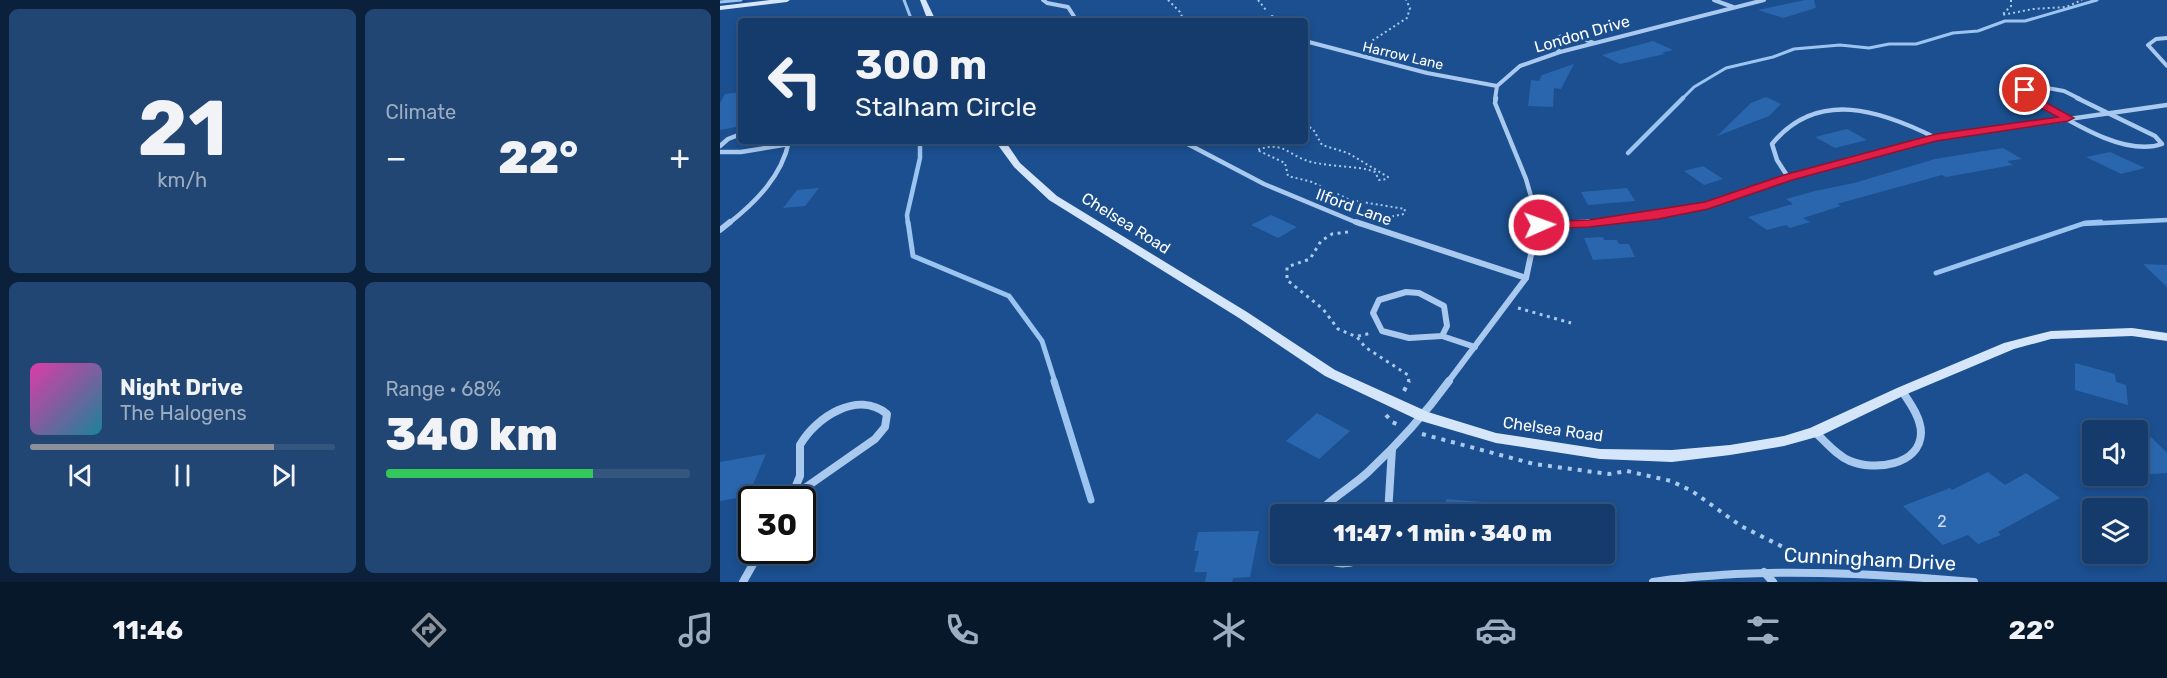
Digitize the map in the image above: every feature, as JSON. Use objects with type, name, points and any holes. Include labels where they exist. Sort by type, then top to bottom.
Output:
[{"type":"street","points":[[720,8],[787,0]]},
{"type":"street","points":[[923,0],[931,18]]},
{"type":"street","points":[[1043,0],[1047,3],[1068,7],[1075,18]]},
{"type":"street","points":[[1068,7],[1071,0]]},
{"type":"street","points":[[1714,0],[1734,8]]},
{"type":"street","name":"London Drive","points":[[1497,86],[1520,66],[1560,52],[1764,0]]},
{"type":"street","points":[[1560,52],[1551,40],[1559,36],[1576,36],[1595,43]]},
{"type":"street","points":[[2167,38],[2156,39],[2148,45],[2167,66]]},
{"type":"street","name":"Harrow Lane","points":[[1308,42],[1427,74],[1497,86]]},
{"type":"street","points":[[2031,85],[2064,91],[2107,113],[2154,136],[2162,144],[2156,149],[2113,141],[2029,97],[2025,90],[2031,85]]},
{"type":"street","points":[[1327,504],[1366,474],[1423,416],[1526,279],[1539,225],[1526,178],[1495,103],[1497,86]]},
{"type":"street","points":[[1539,225],[1589,224],[1698,207],[1788,177],[1936,138],[2167,105]]},
{"type":"street","points":[[1788,177],[1777,160],[1772,144],[1780,134],[1797,121],[1832,109],[1860,108],[1892,117],[1936,138]]},
{"type":"street","points":[[720,146],[728,139],[738,135]]},
{"type":"street","points":[[720,152],[741,152],[779,144]]},
{"type":"street","points":[[720,230],[738,217],[761,194],[785,159],[789,144]]},
{"type":"street","name":"Chelsea Road","points":[[1002,144],[1017,165],[1053,198],[1243,315],[1330,373],[1423,416],[1496,438],[1600,454],[1672,456],[1741,448],[1784,441],[1815,432],[1902,391],[2009,346],[2051,335],[2133,332],[2167,337]]},
{"type":"street","name":"Ilford Lane","points":[[1187,144],[1232,170],[1294,199],[1374,230],[1526,279]]},
{"type":"street","points":[[1442,336],[1447,326],[1444,306],[1427,294],[1403,291],[1379,300],[1372,313],[1382,331],[1409,338],[1442,336],[1475,347]]},
{"type":"street","points":[[1815,432],[1844,459],[1869,466],[1893,464],[1916,448],[1921,437],[1917,418],[1902,391]]},
{"type":"street","points":[[855,404],[879,407],[887,414],[885,427],[875,439],[791,498],[800,475],[798,459],[800,444],[819,424],[836,412],[855,404]]},
{"type":"street","points":[[1389,504],[1392,448]]},
{"type":"street","points":[[743,582],[753,564]]},
{"type":"street","name":"Cunningham Drive","points":[[1764,572],[1773,582]]},
{"type":"street","name":"Cunningham Drive","points":[[1653,582],[1764,572],[1892,574],[1974,582]]},
{"type":"path","points":[[1168,0],[1183,18]]},
{"type":"path","points":[[1351,54],[1407,18],[1410,8],[1406,0]]},
{"type":"path","points":[[2011,0],[2011,6],[2002,15],[2029,9],[2050,10],[2075,6],[2082,0]]},
{"type":"path","points":[[1308,126],[1313,129],[1323,146],[1337,148],[1361,162],[1373,165],[1388,177],[1387,180],[1379,180],[1375,172],[1366,169],[1304,160],[1298,153],[1272,147],[1262,147],[1257,150],[1285,163],[1288,176],[1312,183],[1350,200],[1406,209],[1404,214],[1387,220],[1393,222]]},
{"type":"path","points":[[1355,235],[1347,232],[1332,234],[1321,241],[1310,259],[1287,267],[1287,280],[1323,309],[1338,329],[1357,337],[1365,347],[1408,375],[1409,384],[1402,394]]},
{"type":"path","points":[[1507,305],[1571,323]]},
{"type":"path","points":[[1419,433],[1534,464],[1609,474],[1627,471],[1671,480],[1692,491],[1741,526],[1793,552],[1803,563]]},
{"type":"building","points":[[1814,0],[1816,8],[1783,18],[1758,10]]},
{"type":"building","points":[[1653,41],[1673,50],[1661,53],[1665,54],[1620,64],[1602,55]]},
{"type":"building","points":[[1574,64],[1561,89],[1554,88],[1553,107],[1528,106],[1531,80],[1539,81],[1542,75]]},
{"type":"building","points":[[738,92],[738,127],[720,130],[720,103],[725,94]]},
{"type":"building","points":[[1766,97],[1781,104],[1769,116],[1717,136],[1751,103]]},
{"type":"building","points":[[1847,129],[1867,140],[1835,148],[1815,137]]},
{"type":"building","points":[[2003,148],[2022,159],[2007,161],[2013,165],[1946,177],[1942,175],[1837,204],[1841,206],[1803,218],[1810,222],[1790,228],[1786,225],[1767,230],[1748,217],[1793,204],[1786,199],[1815,191],[1854,183],[1935,159]]},
{"type":"building","points":[[2110,152],[2145,168],[2121,174],[2086,157]]},
{"type":"building","points":[[1703,166],[1723,179],[1704,185],[1684,171]]},
{"type":"building","points":[[819,188],[805,206],[783,208],[797,190]]},
{"type":"building","points":[[1627,188],[1635,201],[1588,205],[1581,192]]},
{"type":"building","points":[[1271,215],[1297,227],[1278,238],[1251,225]]},
{"type":"building","points":[[1603,237],[1604,240],[1617,240],[1619,244],[1629,244],[1635,257],[1593,260],[1584,238]]},
{"type":"building","points":[[2143,264],[2167,265],[2167,287]]},
{"type":"building","points":[[2075,363],[2115,374],[2116,382],[2126,385],[2128,405],[2075,390]]},
{"type":"building","points":[[1317,413],[1350,431],[1319,459],[1286,441]]},
{"type":"building","points":[[2148,434],[2167,453],[2167,473],[2148,474]]},
{"type":"building","points":[[766,454],[752,486],[738,486],[738,498],[720,501],[720,462]]},
{"type":"building","points":[[1988,472],[2005,485],[2026,473],[2060,498],[1998,532],[2001,535],[1978,544],[1968,535],[1943,545],[1903,506],[1950,488],[1952,490]]},
{"type":"building","points":[[1446,499],[1507,504],[1446,504]]},
{"type":"building","points":[[1259,531],[1250,577],[1233,578],[1232,582],[1205,582],[1207,572],[1194,572],[1199,551],[1194,551],[1198,532]]},
{"type":"waterway","points":[[720,2],[741,0]]},
{"type":"waterway","points":[[904,0],[911,18]]},
{"type":"waterway","points":[[1628,153],[1694,87],[1726,68],[1773,57],[1794,49],[1840,45],[1869,48],[1889,44],[1916,44],[1953,33],[1978,31],[2005,21],[2025,21],[2097,0]]},
{"type":"waterway","points":[[908,224],[907,215],[920,158],[920,144]]},
{"type":"waterway","points":[[2082,224],[2167,220]]},
{"type":"waterway","points":[[908,222],[913,256],[1009,296],[1042,341],[1055,382]]},
{"type":"waterway","points":[[2082,224],[2101,222]]},
{"type":"waterway","points":[[1936,273],[2082,224]]},
{"type":"waterway","points":[[1054,381],[1091,500]]},
{"type":"route","points":[[1539,225],[1589,224],[1708,206],[1788,177],[1936,138],[2068,118],[2029,97],[2025,90]]}]
